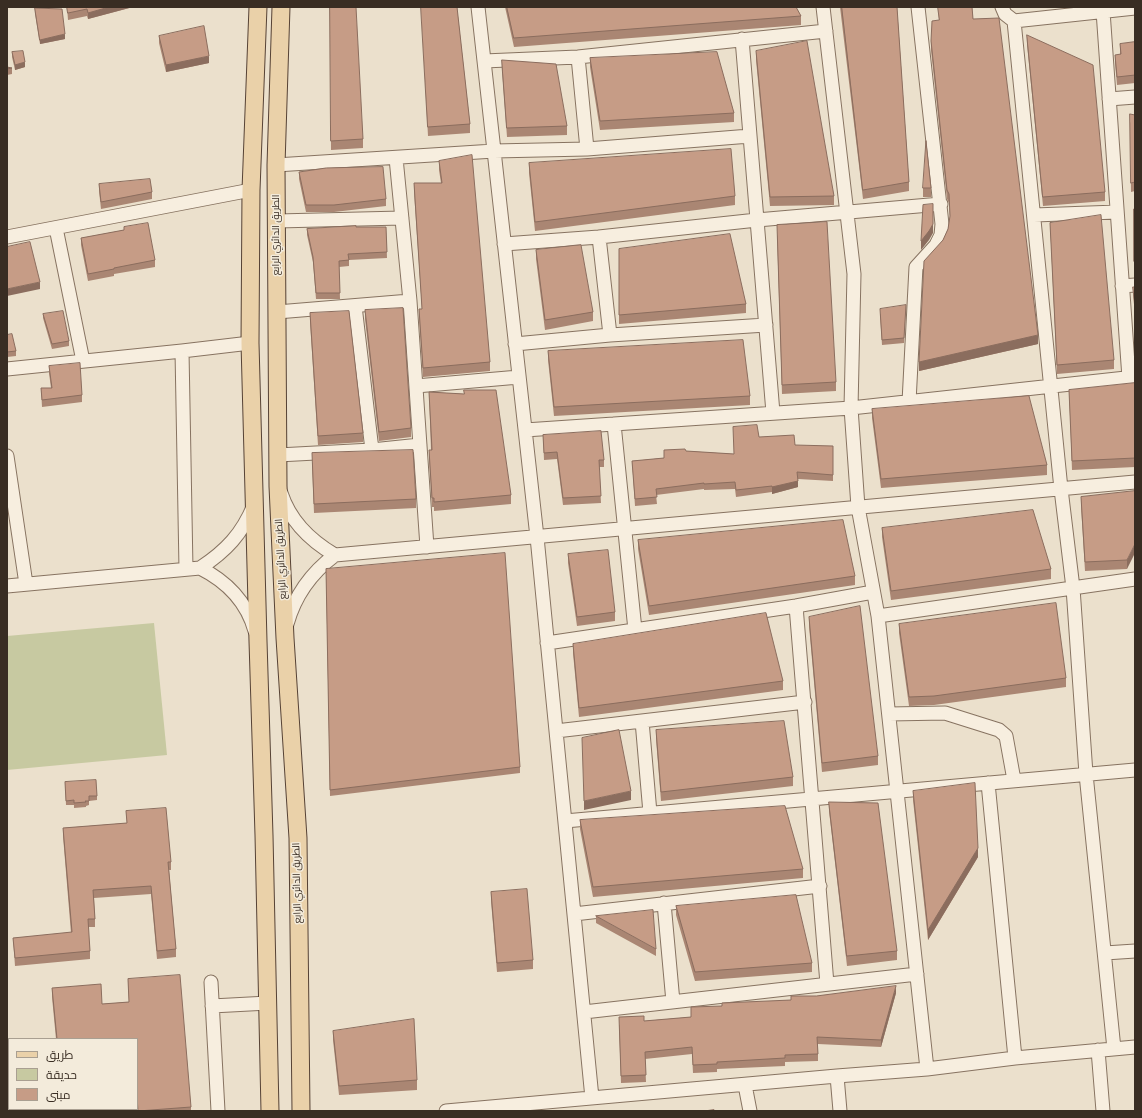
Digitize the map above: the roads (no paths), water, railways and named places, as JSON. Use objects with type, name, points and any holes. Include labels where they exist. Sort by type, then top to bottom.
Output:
[{"type":"main road","points":[[258,7],[251,190],[250,343],[270,1111]]},
{"type":"main road","name":"الطريق الدائري الرابع","points":[[281,7],[276,166],[278,486],[285,638],[298,838],[301,1111]]},
{"type":"street","points":[[478,7],[537,536],[592,1098]]},
{"type":"street","points":[[823,7],[854,274],[851,408],[858,507],[878,616],[927,1069]]},
{"type":"street","points":[[909,402],[916,267],[936,245],[941,235],[942,224],[941,204],[918,7]]},
{"type":"street","points":[[1002,7],[1005,14],[1014,21],[1135,8]]},
{"type":"street","points":[[525,430],[851,408],[1132,377],[1128,286],[1117,212],[1103,11]]},
{"type":"street","points":[[1014,21],[1061,489],[1073,588],[1086,774],[1114,1049]]},
{"type":"street","points":[[484,61],[578,57],[826,31]]},
{"type":"street","points":[[742,39],[773,413]]},
{"type":"street","points":[[578,57],[587,149]]},
{"type":"street","points":[[1109,99],[1135,97]]},
{"type":"street","points":[[276,166],[494,151],[587,149],[750,136]]},
{"type":"street","points":[[396,158],[410,301],[427,546]]},
{"type":"street","points":[[7,237],[251,190]]},
{"type":"street","points":[[504,244],[599,237],[757,220],[941,204]]},
{"type":"street","points":[[1034,215],[1117,212]]},
{"type":"street","points":[[277,221],[402,218]]},
{"type":"street","points":[[56,228],[83,361]]},
{"type":"street","points":[[599,237],[610,335]]},
{"type":"street","points":[[277,312],[410,301]]},
{"type":"street","points":[[356,306],[372,450]]},
{"type":"street","points":[[515,344],[610,335],[766,325]]},
{"type":"street","points":[[7,369],[250,343]]},
{"type":"street","points":[[182,351],[186,569]]},
{"type":"street","points":[[416,386],[519,377]]},
{"type":"street","points":[[614,424],[635,630]]},
{"type":"street","points":[[278,455],[372,450],[420,445]]},
{"type":"street","points":[[7,456],[10,495],[26,584]]},
{"type":"street","points":[[285,638],[290,613],[301,590],[316,571],[335,555],[1135,482]]},
{"type":"street","points":[[278,486],[288,509],[302,530],[323,548],[335,555]]},
{"type":"street","points":[[7,586],[200,568],[215,558],[236,537],[248,518],[255,501]]},
{"type":"street","points":[[200,568],[227,584],[238,596],[251,620],[258,641]]},
{"type":"street","points":[[878,616],[1135,580]]},
{"type":"street","points":[[547,643],[796,606],[873,592]]},
{"type":"street","points":[[796,606],[813,798],[827,984]]},
{"type":"street","points":[[556,731],[805,702]]},
{"type":"street","points":[[889,714],[945,713],[999,730],[1006,736],[1014,780]]},
{"type":"street","points":[[642,721],[650,813]]},
{"type":"street","points":[[565,821],[897,790],[1135,770]]},
{"type":"street","points":[[988,782],[1015,1058]]},
{"type":"street","points":[[574,914],[820,886]]},
{"type":"street","points":[[664,903],[673,1002]]},
{"type":"street","points":[[1105,953],[1135,951]]},
{"type":"street","points":[[584,1012],[917,974]]},
{"type":"street","points":[[211,982],[218,1111]]},
{"type":"street","points":[[212,1006],[268,1003]]},
{"type":"street","points":[[446,1111],[927,1069],[1015,1058],[1135,1047]]},
{"type":"street","points":[[1098,1050],[1103,1111]]},
{"type":"street","points":[[837,1076],[840,1111]]},
{"type":"street","points":[[745,1085],[750,1111]]}]
